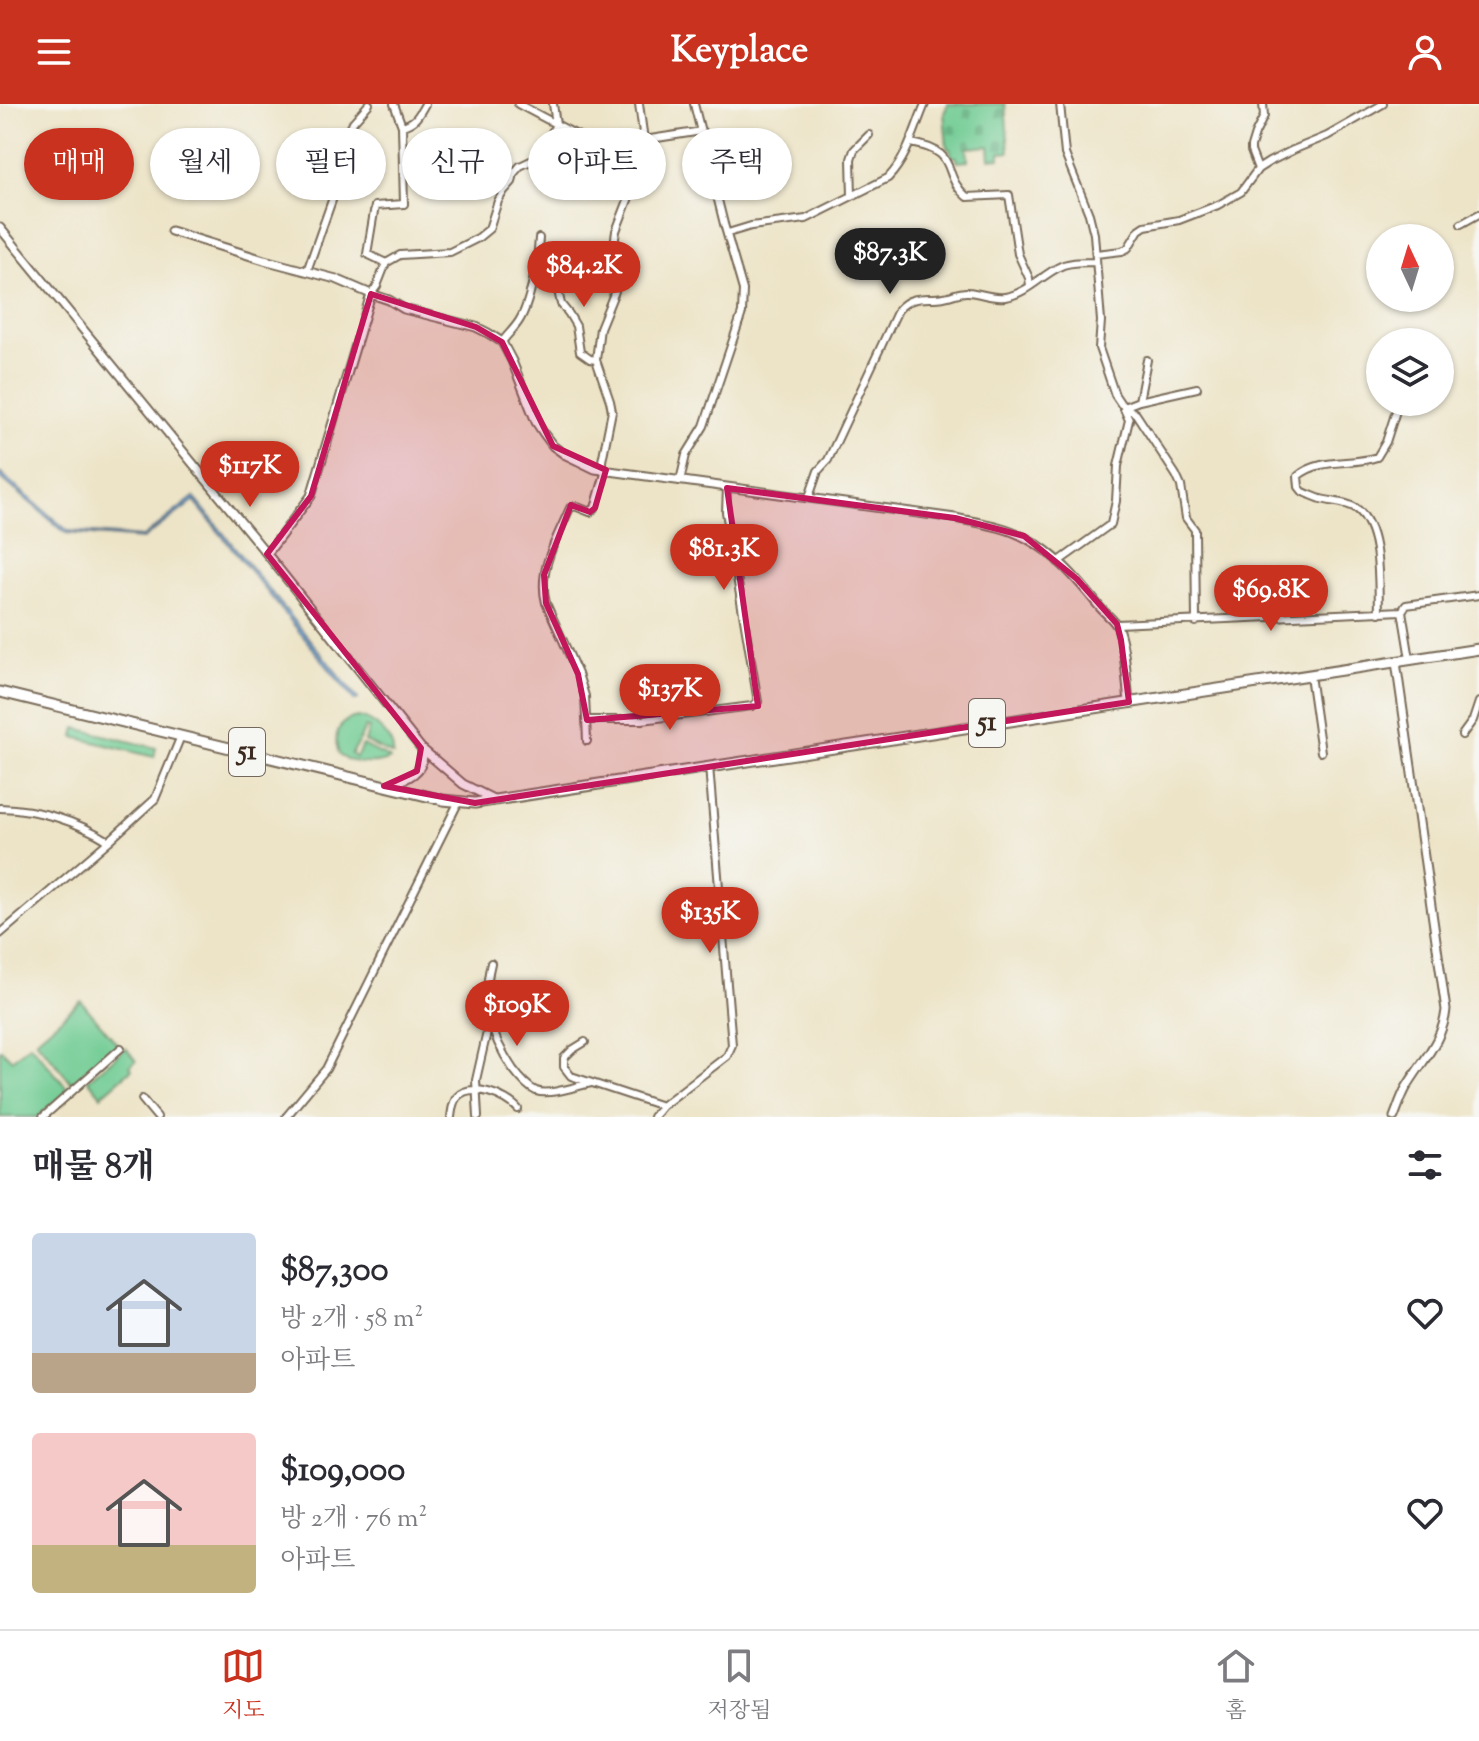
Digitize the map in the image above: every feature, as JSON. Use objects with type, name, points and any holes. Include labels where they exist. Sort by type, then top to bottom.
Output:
[{"type":"main road","name":"51","points":[[0,692],[458,803],[495,800],[1479,649]]},
{"type":"street","points":[[307,271],[336,189],[346,137],[353,122],[369,104]]},
{"type":"street","points":[[386,263],[367,254],[375,206],[404,204],[402,126],[394,104]]},
{"type":"street","points":[[402,126],[411,124],[425,104]]},
{"type":"street","points":[[518,104],[564,128]]},
{"type":"street","points":[[267,554],[311,496],[371,294],[386,263],[400,255],[450,252],[489,229],[498,201],[512,182],[514,173],[520,166],[537,158],[556,124],[553,104]]},
{"type":"street","points":[[639,104],[642,128]]},
{"type":"street","points":[[728,233],[751,226],[806,219],[888,178],[911,143],[925,104]]},
{"type":"street","points":[[1060,104],[1065,154],[1092,225],[1101,321],[1099,348],[1115,395],[1121,404],[1136,414],[1181,486],[1186,518],[1195,530],[1196,622]]},
{"type":"street","points":[[1258,169],[1251,147],[1264,116],[1263,104]]},
{"type":"street","points":[[1096,254],[1128,248],[1145,226],[1179,220],[1218,205],[1241,192],[1258,169],[1327,136],[1383,104]]},
{"type":"street","points":[[696,106],[701,128]]},
{"type":"street","points":[[852,196],[851,159],[854,150],[869,135]]},
{"type":"street","points":[[911,143],[926,146],[943,155],[961,192],[967,197],[1009,195],[1018,254],[1030,286]]},
{"type":"street","points":[[606,470],[602,461],[612,411],[596,360],[600,328],[615,291],[616,231],[628,200]]},
{"type":"street","points":[[680,481],[686,455],[704,426],[742,313],[743,290],[718,200]]},
{"type":"street","points":[[1461,224],[1479,214]]},
{"type":"street","points":[[0,228],[421,748],[463,784],[495,800]]},
{"type":"street","points":[[171,231],[336,279],[404,309],[476,327],[502,342],[536,422],[553,446],[587,466],[955,518],[993,525],[1024,536],[1041,546],[1077,579],[1117,624],[1129,702]]},
{"type":"street","points":[[502,342],[523,311],[535,271],[539,238]]},
{"type":"street","points":[[809,497],[818,471],[828,460],[904,303],[962,292],[1008,297],[1024,291],[1062,264],[1096,262]]},
{"type":"street","points":[[566,270],[559,295],[561,304],[576,326],[580,352],[596,360]]},
{"type":"street","points":[[1139,401],[1147,360]]},
{"type":"street","points":[[1126,406],[1197,388]]},
{"type":"street","points":[[1058,562],[1111,524],[1118,466],[1129,420],[1124,409],[1126,406]]},
{"type":"street","points":[[1379,613],[1376,541],[1364,519],[1350,505],[1303,492],[1297,481],[1306,469],[1377,457],[1386,442],[1394,416]]},
{"type":"street","points":[[587,741],[585,696],[546,603],[544,575],[570,508],[575,506],[590,512],[595,508],[606,470]]},
{"type":"street","points":[[587,720],[642,720],[752,706],[758,702],[726,512],[727,488]]},
{"type":"street","points":[[1410,659],[1402,611],[1406,605],[1479,595]]},
{"type":"street","points":[[1117,624],[1402,611]]},
{"type":"street","points":[[1394,1117],[1406,1088],[1445,1025],[1446,1010],[1396,662]]},
{"type":"street","points":[[1310,675],[1321,752]]},
{"type":"street","points":[[1462,735],[1473,720],[1479,702]]},
{"type":"street","points":[[0,934],[155,799],[181,736]]},
{"type":"street","points":[[384,786],[405,780],[417,771],[422,764],[421,748]]},
{"type":"street","points":[[653,1117],[662,1106],[727,1056],[732,1045],[709,766]]},
{"type":"street","points":[[286,1117],[326,1069],[458,803]]},
{"type":"street","points":[[0,808],[36,812],[89,829],[109,841]]},
{"type":"street","points":[[491,963],[487,990],[490,1026],[503,1054],[518,1075],[531,1088],[543,1092],[591,1083]]},
{"type":"street","points":[[478,1117],[475,1090],[490,1026]]},
{"type":"street","points":[[585,1042],[564,1058],[564,1067],[571,1076],[662,1106]]},
{"type":"street","points":[[43,1117],[121,1048]]},
{"type":"street","points":[[451,1117],[458,1096],[475,1090],[510,1101],[518,1109]]},
{"type":"street","points":[[142,1099],[157,1117]]},
{"type":"highlighted area","points":[[371,294],[476,327],[502,342],[553,446],[606,470],[595,508],[590,512],[571,505],[544,575],[546,603],[578,674],[587,720],[758,706],[727,488],[955,518],[1024,536],[1077,579],[1117,624],[1121,640],[1129,702],[475,803],[384,786],[417,771],[421,748],[267,554],[311,496]]},
{"type":"green space","points":[[948,104],[1005,104],[1009,152],[1000,153],[1000,158],[990,159],[989,146],[967,148],[968,161],[957,162],[957,157],[952,157],[947,148],[944,113]]},
{"type":"green space","points":[[359,717],[383,731],[391,742],[393,755],[365,742],[369,728],[365,727],[351,754],[356,757],[363,745],[390,759],[365,763],[340,756],[336,743],[338,730],[346,721]]},
{"type":"green space","points":[[76,728],[156,748],[154,757],[74,737]]},
{"type":"green space","points":[[81,1001],[119,1046],[74,1086],[36,1040]]},
{"type":"green space","points":[[30,1044],[69,1090],[38,1117],[0,1117],[0,1050],[12,1060]]},
{"type":"green space","points":[[126,1048],[136,1061],[130,1066],[132,1069],[101,1096],[88,1080]]},
{"type":"water","points":[[0,473],[68,531],[143,537],[194,497],[358,699],[355,701],[194,501],[143,539],[66,533],[0,477]]}]
